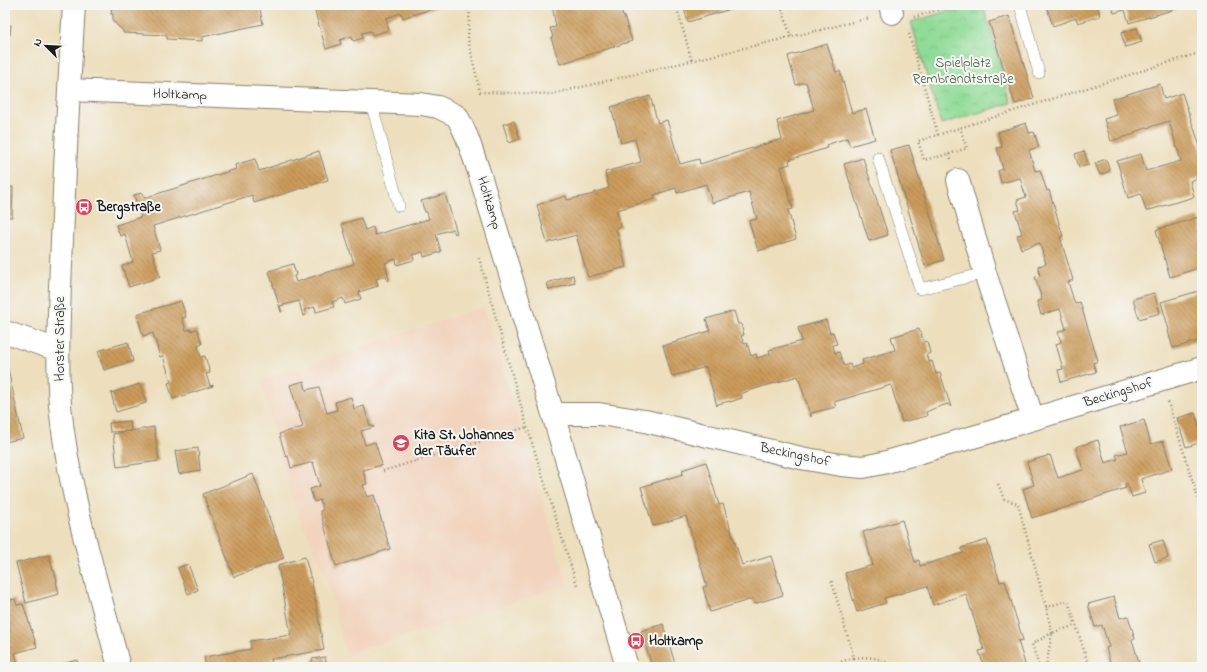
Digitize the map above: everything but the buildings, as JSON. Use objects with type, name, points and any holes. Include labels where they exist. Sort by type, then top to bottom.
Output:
[{"type":"street","name":"Horster Straße","points":[[74,5],[58,350],[60,404],[66,453],[79,515],[119,667]]},
{"type":"street","name":"Holtkamp","points":[[69,90],[421,104],[438,107],[456,116],[461,124],[478,169],[554,414],[627,667]]},
{"type":"street","points":[[958,180],[985,273],[1033,419]]},
{"type":"street","points":[[5,332],[58,350]]},
{"type":"street","name":"Beckingshof","points":[[554,414],[599,414],[645,421],[801,458],[863,467],[891,461],[1202,368]]},
{"type":"lane","points":[[1020,5],[1039,73]]},
{"type":"lane","points":[[371,102],[399,206]]},
{"type":"lane","points":[[878,158],[920,289],[985,273]]},
{"type":"path","points":[[470,5],[468,39],[480,92],[552,94],[896,13],[954,5]]},
{"type":"path","points":[[676,5],[692,61]]},
{"type":"path","points":[[780,5],[791,37]]},
{"type":"path","points":[[896,13],[938,135]]},
{"type":"path","points":[[960,128],[966,148],[924,160],[918,141],[1202,52]]},
{"type":"path","points":[[949,154],[958,180]]},
{"type":"path","points":[[478,253],[527,426],[578,591]]},
{"type":"path","points":[[1160,380],[1202,511]]},
{"type":"path","points":[[383,471],[527,426]]},
{"type":"path","points":[[998,484],[1004,499],[1018,504],[1046,607],[1052,634],[1046,667]]},
{"type":"path","points":[[831,579],[854,658]]},
{"type":"path","points":[[1046,607],[1068,601],[1089,667]]},
{"type":"path","points":[[1039,667],[1032,644],[1052,634],[1076,625]]},
{"type":"path","points":[[822,667],[854,658],[869,656],[895,667]]},
{"type":"shaded area","name":"Kita St. Johannes der Täufer","points":[[484,306],[568,585],[346,655],[326,574],[294,506],[261,381]]},
{"type":"green space","name":"Spielplatz Rembrandtstraße","points":[[968,5],[983,5],[1011,103],[941,124],[911,22]]},
{"type":"place","name":"Bergstraße","points":[[84,207]]},
{"type":"place","name":"Kita St. Johannes der Täufer","points":[[401,443]]},
{"type":"place","name":"Holtkamp","points":[[636,641]]}]
